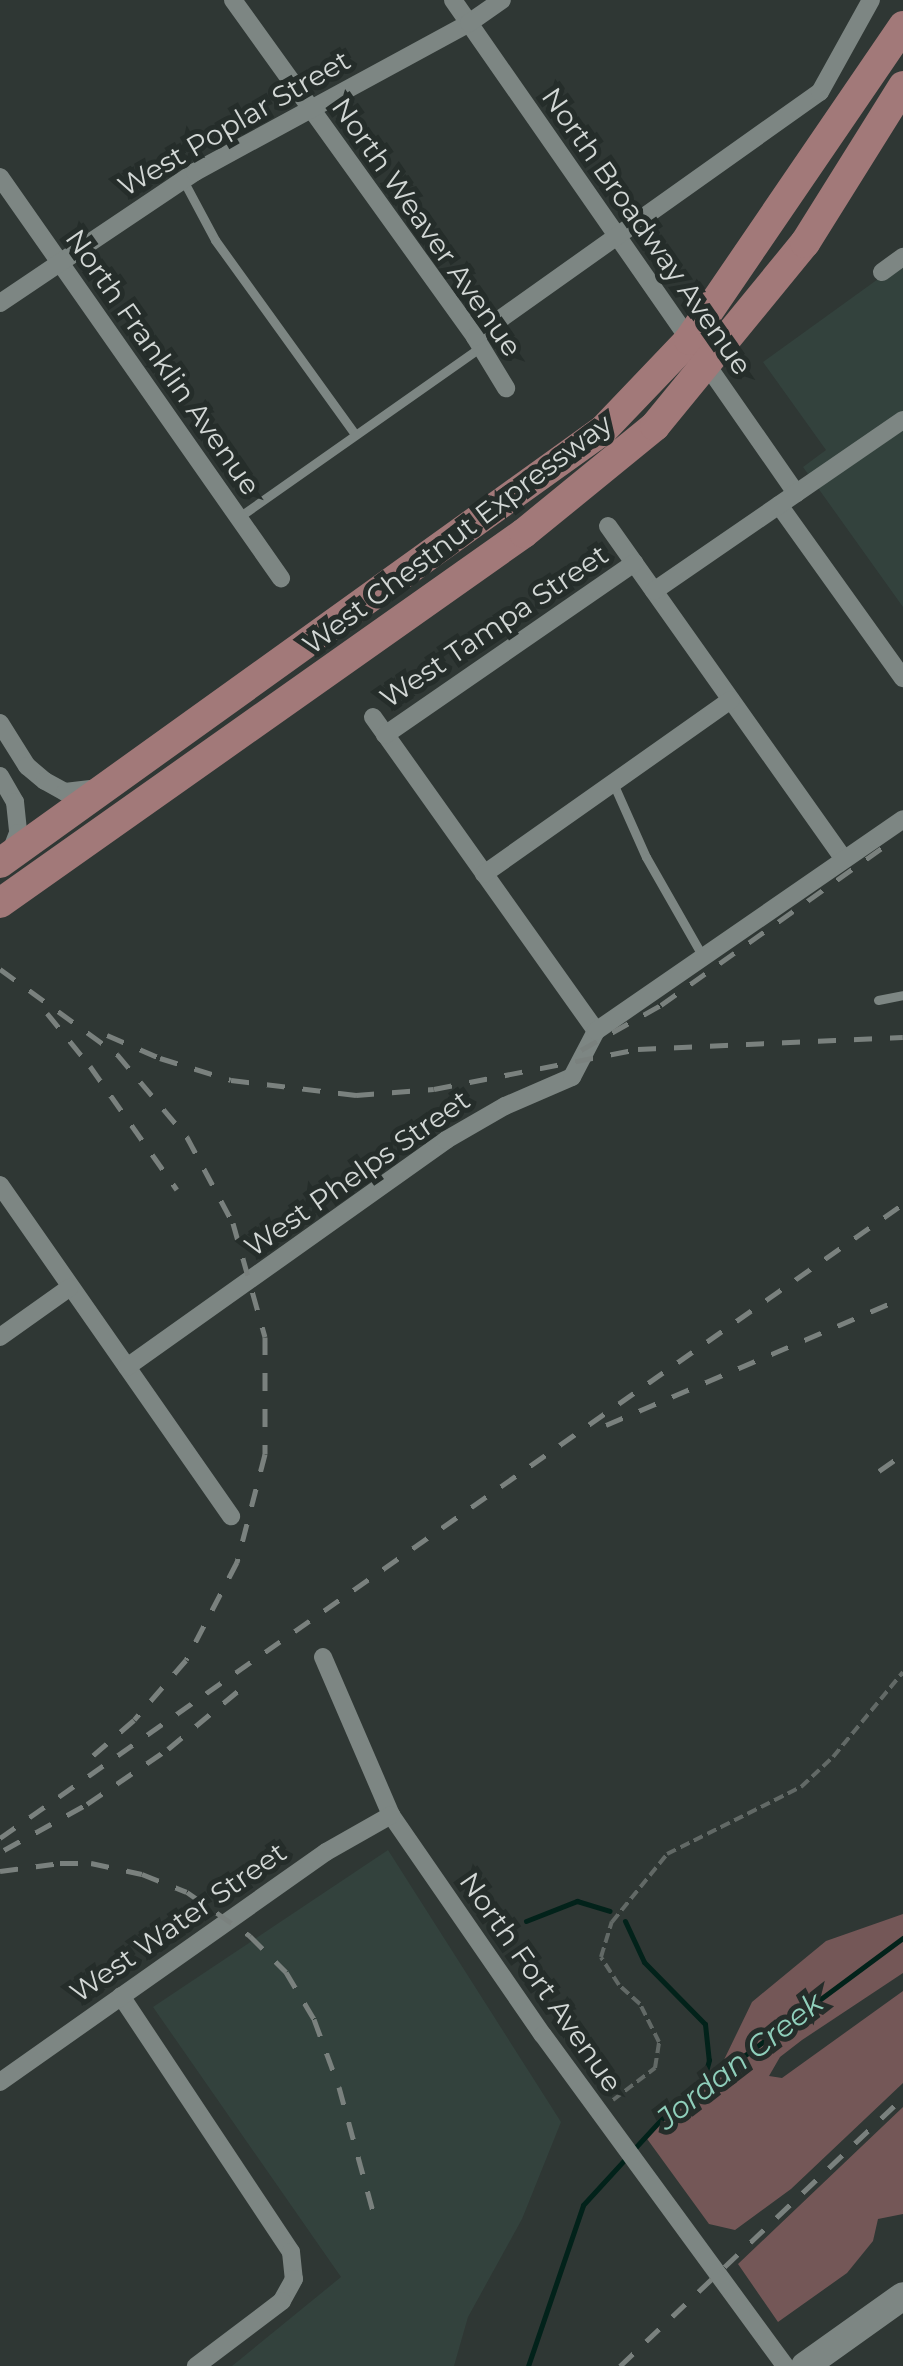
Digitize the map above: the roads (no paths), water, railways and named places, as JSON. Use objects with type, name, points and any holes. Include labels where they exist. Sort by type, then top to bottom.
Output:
[{"type":"main road","name":"West Chestnut Expressway","points":[[4,860],[588,441],[689,340],[903,26]]},
{"type":"main road","name":"West Chestnut Expressway","points":[[0,903],[524,533],[655,426],[805,244],[903,86]]},
{"type":"main road","points":[[805,2366],[903,2296]]},
{"type":"street","name":"North Weaver Avenue","points":[[234,0],[478,342],[506,388]]},
{"type":"street","name":"North Broadway Avenue","points":[[453,0],[796,493]]},
{"type":"street","name":"West Poplar Street","points":[[0,304],[183,180],[310,107],[469,24],[502,0]]},
{"type":"street","points":[[478,342],[616,236],[820,92],[872,0]]},
{"type":"street","name":"North Franklin Avenue","points":[[0,177],[281,578]]},
{"type":"street","points":[[882,272],[903,257]]},
{"type":"street","points":[[654,591],[903,420]]},
{"type":"street","points":[[779,505],[903,678]]},
{"type":"street","points":[[608,526],[844,859]]},
{"type":"street","name":"West Tampa Street","points":[[385,734],[634,563]]},
{"type":"street","points":[[484,874],[731,700]]},
{"type":"street","points":[[372,717],[596,1031]]},
{"type":"street","points":[[0,723],[27,766],[45,781],[65,792],[107,787]]},
{"type":"street","points":[[0,776],[15,802],[18,833],[4,860]]},
{"type":"street","name":"West Phelps Street","points":[[127,1366],[446,1140],[504,1106],[572,1078],[596,1031],[903,819]]},
{"type":"street","points":[[0,1185],[230,1516]]},
{"type":"street","points":[[0,1336],[69,1288]]},
{"type":"street","name":"North Fort Avenue","points":[[323,1657],[391,1814],[598,2111],[785,2366]]},
{"type":"street","name":"West Water Street","points":[[0,2082],[326,1852],[391,1814]]},
{"type":"street","points":[[121,1996],[291,2252],[294,2279],[282,2301],[258,2323],[196,2366]]},
{"type":"lane","points":[[183,180],[214,240],[354,433]]},
{"type":"lane","points":[[239,518],[478,342]]},
{"type":"lane","points":[[613,783],[646,857],[703,957]]},
{"type":"lane","points":[[878,1000],[903,995]]},
{"type":"waterway","points":[[526,1921],[577,1901],[609,1911]]},
{"type":"waterway","points":[[625,1921],[644,1962],[705,2024],[709,2060],[702,2086]]},
{"type":"waterway","name":"Jordan Creek","points":[[634,2149],[667,2113],[903,1938]]},
{"type":"waterway","name":"Jordan Creek","points":[[528,2366],[583,2205],[627,2157]]},
{"type":"railway","points":[[581,1050],[661,1005],[892,841]]},
{"type":"railway","points":[[0,969],[117,1054],[187,1137],[233,1223],[265,1337],[265,1454],[237,1562],[186,1660],[134,1720],[83,1764]]},
{"type":"railway","points":[[47,1013],[90,1066],[177,1190]]},
{"type":"railway","points":[[107,1035],[160,1058],[231,1080],[356,1095],[434,1089],[638,1049],[903,1037]]},
{"type":"railway","points":[[0,1838],[903,1204]]},
{"type":"railway","points":[[606,1425],[903,1298]]},
{"type":"railway","points":[[879,1471],[903,1454]]},
{"type":"railway","points":[[4,1850],[87,1804],[168,1749],[239,1690]]},
{"type":"railway","points":[[0,1871],[91,1863],[142,1874],[187,1892],[250,1936],[286,1972],[314,2019],[339,2087],[374,2215]]},
{"type":"railway","points":[[620,2366],[903,2097]]}]
